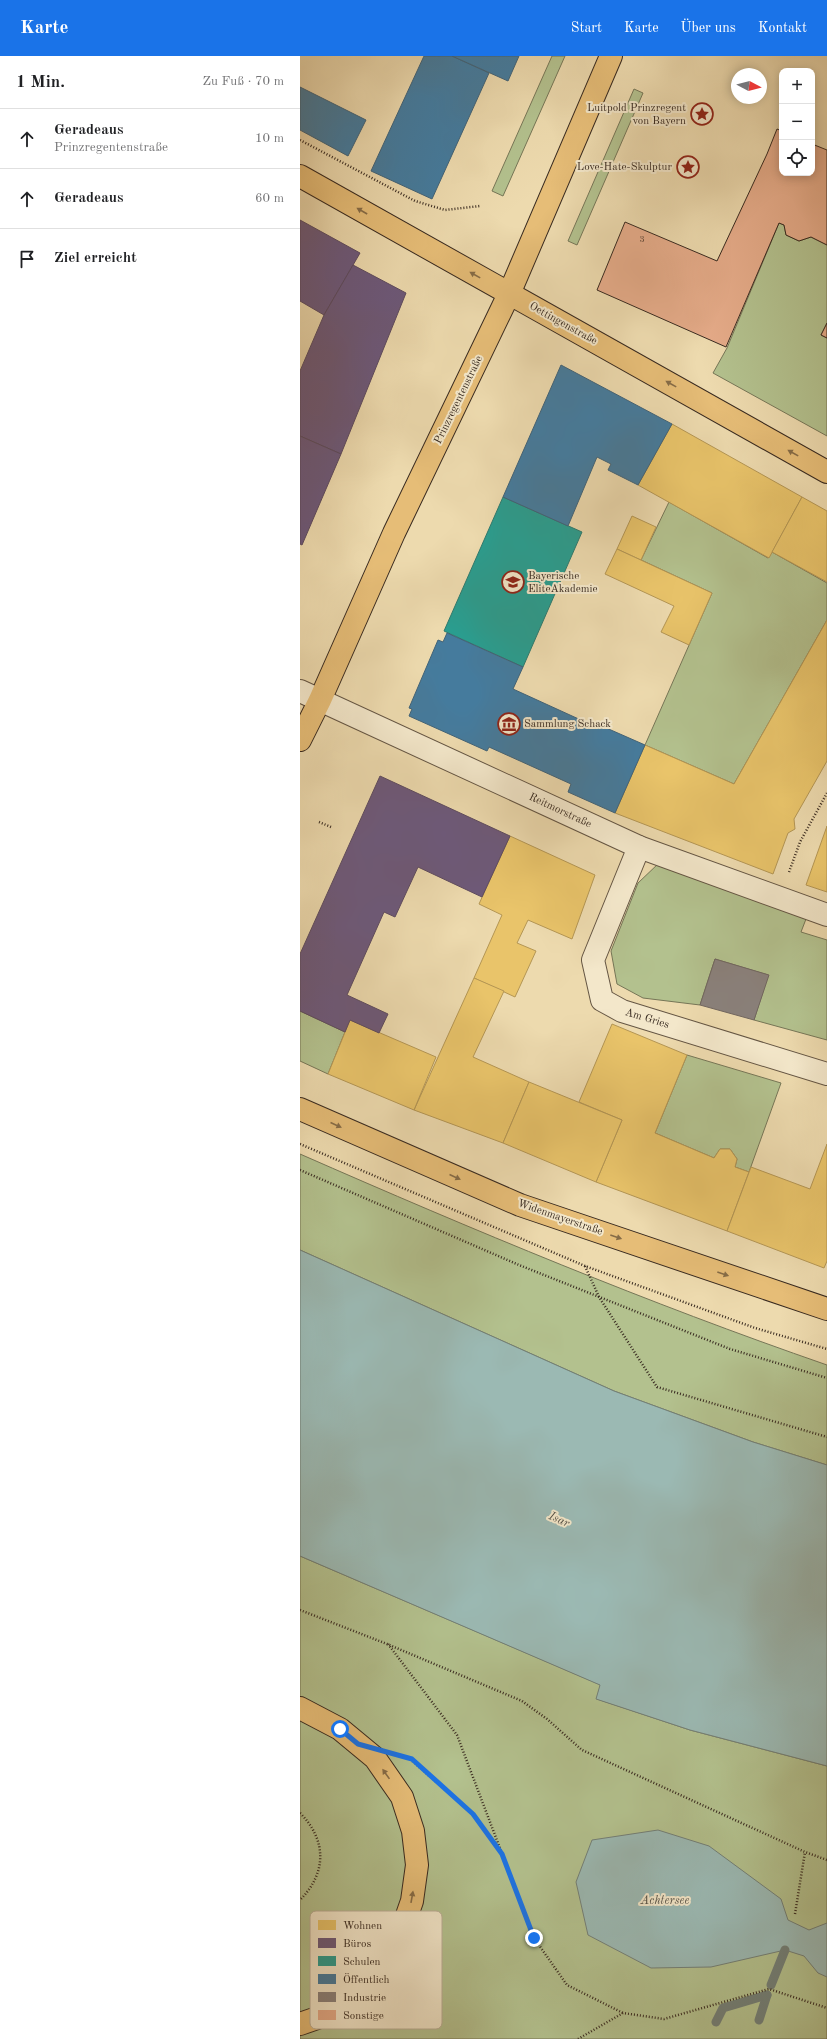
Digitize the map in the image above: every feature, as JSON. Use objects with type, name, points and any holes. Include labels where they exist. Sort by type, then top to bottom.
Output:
[{"type":"main road","name":"Prinzregentenstraße","points":[[300,740],[320,700],[394,533],[509,294],[611,56]]},
{"type":"main road","name":"Oettingenstraße","points":[[300,176],[827,472]]},
{"type":"main road","name":"Widenmayerstraße","points":[[300,1109],[520,1205],[827,1309]]},
{"type":"main road","points":[[300,1708],[340,1729],[375,1758],[402,1797],[413,1831],[417,1865],[412,1901],[408,1911]]},
{"type":"main road","points":[[300,2024],[310,2021]]},
{"type":"street","name":"Reitmorstraße","points":[[300,691],[639,847],[779,899],[827,915]]},
{"type":"street","name":"Am Gries","points":[[639,847],[593,960],[602,1000],[622,1011],[827,1074]]},
{"type":"path","points":[[300,140],[416,201],[444,210],[480,206]]},
{"type":"path","points":[[779,899],[800,842],[827,793]]},
{"type":"path","points":[[320,822],[331,827]]},
{"type":"path","points":[[300,1144],[585,1266],[755,1328],[827,1349]]},
{"type":"path","points":[[300,1170],[519,1265],[730,1349],[827,1378]]},
{"type":"path","points":[[585,1266],[599,1297],[658,1387],[827,1437]]},
{"type":"path","points":[[300,1610],[387,1644],[522,1701],[547,1719],[582,1750],[805,1852],[827,1860]]},
{"type":"path","points":[[387,1644],[457,1735],[534,1938],[568,1985],[623,2013],[664,2019],[769,1988],[827,2008]]},
{"type":"path","points":[[404,1757],[412,1759],[473,1814],[502,1854]]},
{"type":"path","points":[[300,1813],[311,1824],[318,1840],[321,1858],[318,1876],[309,1891],[300,1900]]},
{"type":"path","points":[[795,1914],[805,1852]]},
{"type":"path","points":[[578,2039],[623,2013]]},
{"type":"green space","points":[[552,56],[565,56],[503,196],[492,191]]},
{"type":"green space","points":[[634,89],[643,93],[577,245],[568,241]]},
{"type":"green space","points":[[779,223],[784,225],[786,235],[799,241],[811,237],[827,245],[827,323],[821,335],[827,338],[827,436],[713,373],[727,348]]},
{"type":"green space","points":[[669,502],[768,558],[772,552],[827,583],[827,620],[734,784],[645,745],[712,593],[641,560]]},
{"type":"green space","points":[[659,863],[806,919],[801,932],[827,940],[827,1040],[754,1020],[768,975],[715,959],[700,1005],[643,998],[617,984],[611,951],[638,883]]},
{"type":"green space","points":[[300,1011],[345,1032],[328,1074],[300,1061]]},
{"type":"green space","points":[[687,1055],[781,1083],[749,1172],[735,1167],[737,1159],[730,1149],[720,1149],[714,1158],[655,1133]]},
{"type":"green space","points":[[300,1154],[561,1265],[693,1317],[827,1365],[827,1465],[753,1442],[614,1391],[300,1250]]},
{"type":"green space","points":[[300,1556],[601,1685],[597,1699],[690,1730],[827,1766],[827,2039],[300,2039]]},
{"type":"water","name":"Isar","points":[[300,1250],[614,1391],[753,1442],[827,1465],[827,1766],[690,1730],[596,1699],[600,1685],[300,1556]]},
{"type":"water","name":"Achtersee","points":[[658,1830],[709,1846],[781,1899],[788,1920],[809,1930],[827,1923],[827,1977],[818,1973],[804,1956],[785,1950],[711,1967],[651,1968],[588,1935],[576,1882],[592,1840]]},
{"type":"building: Wohnen","points":[[672,424],[802,497],[769,558],[638,485]]},
{"type":"building: Wohnen","points":[[802,497],[827,511],[827,582],[772,552]]},
{"type":"building: Wohnen","points":[[632,516],[656,527],[641,560],[617,549]]},
{"type":"building: Wohnen","points":[[617,549],[712,593],[689,645],[661,632],[674,606],[605,574]]},
{"type":"building: Wohnen","points":[[827,620],[827,761],[794,819],[795,829],[788,833],[773,874],[615,813],[645,745],[734,784]]},
{"type":"building: Wohnen","points":[[827,826],[827,892],[806,885]]},
{"type":"building: Wohnen","points":[[510,836],[595,875],[572,939],[528,920],[517,943],[536,951],[515,997],[474,978],[502,915],[479,904]]},
{"type":"building: Wohnen","points":[[474,978],[504,991],[473,1057],[529,1082],[503,1143],[414,1110]]},
{"type":"building: Wohnen","points":[[350,1020],[436,1057],[414,1110],[328,1074]]},
{"type":"building: Wohnen","points":[[612,1024],[687,1055],[655,1133],[714,1158],[720,1149],[730,1149],[737,1159],[735,1167],[749,1172],[727,1231],[596,1182],[622,1120],[579,1102]]},
{"type":"building: Wohnen","points":[[529,1082],[622,1120],[596,1182],[503,1143]]},
{"type":"building: Wohnen","points":[[827,1144],[827,1261],[824,1268],[727,1231],[751,1167],[810,1189]]},
{"type":"building: Büros","points":[[300,220],[360,253],[324,315],[300,301]]},
{"type":"building: Büros","points":[[353,265],[406,293],[341,454],[300,436],[300,371],[324,315]]},
{"type":"building: Büros","points":[[300,436],[341,454],[302,545],[300,544]]},
{"type":"building: Büros","points":[[380,776],[510,836],[482,897],[418,867],[395,917],[384,912],[347,995],[388,1014],[379,1033],[350,1020],[345,1032],[300,1011],[300,954]]},
{"type":"building: Schulen","name":"Bayerische EliteAkademie","points":[[503,497],[582,532],[523,667],[444,631]]},
{"type":"building: Öffentlich","points":[[424,56],[452,56],[489,73],[432,199],[371,171]]},
{"type":"building: Öffentlich","points":[[452,56],[519,56],[508,81]]},
{"type":"building: Öffentlich","points":[[300,87],[366,120],[348,156],[300,130]]},
{"type":"building: Öffentlich","points":[[561,365],[672,424],[638,485],[608,470],[611,464],[597,457],[568,526],[503,497]]},
{"type":"building: Öffentlich","name":"Sammlung Schack","points":[[447,633],[523,667],[513,689],[594,726],[595,723],[645,745],[615,813],[568,792],[571,784],[489,747],[487,751],[409,716],[412,709],[409,708],[438,640],[443,642]]},
{"type":"building: Industrie","points":[[715,959],[769,975],[754,1020],[700,1005]]},
{"type":"building: Sonstige","points":[[777,129],[779,130],[779,176],[815,176],[815,145],[827,150],[827,245],[811,237],[799,241],[786,235],[784,225],[779,223],[726,347],[597,290],[625,222],[717,261],[767,154]]},
{"type":"building: Sonstige","points":[[827,323],[827,338],[821,335]]},
{"type":"waterway","points":[[771,1985],[785,1950]]},
{"type":"waterway","points":[[759,2020],[767,1995]]},
{"type":"waterway","points":[[716,2022],[723,2008],[767,1995]]},
{"type":"place","name":"Luitpold Prinzregent von Bayern","points":[[702,114]]},
{"type":"place","name":"Love-Hate-Skulptur","points":[[688,167]]},
{"type":"place","name":"Bayerische EliteAkademie","points":[[513,582]]},
{"type":"place","name":"Sammlung Schack","points":[[509,724]]},
{"type":"route","points":[[340,1729],[358,1744],[412,1759],[473,1814],[502,1854],[534,1938]]}]
